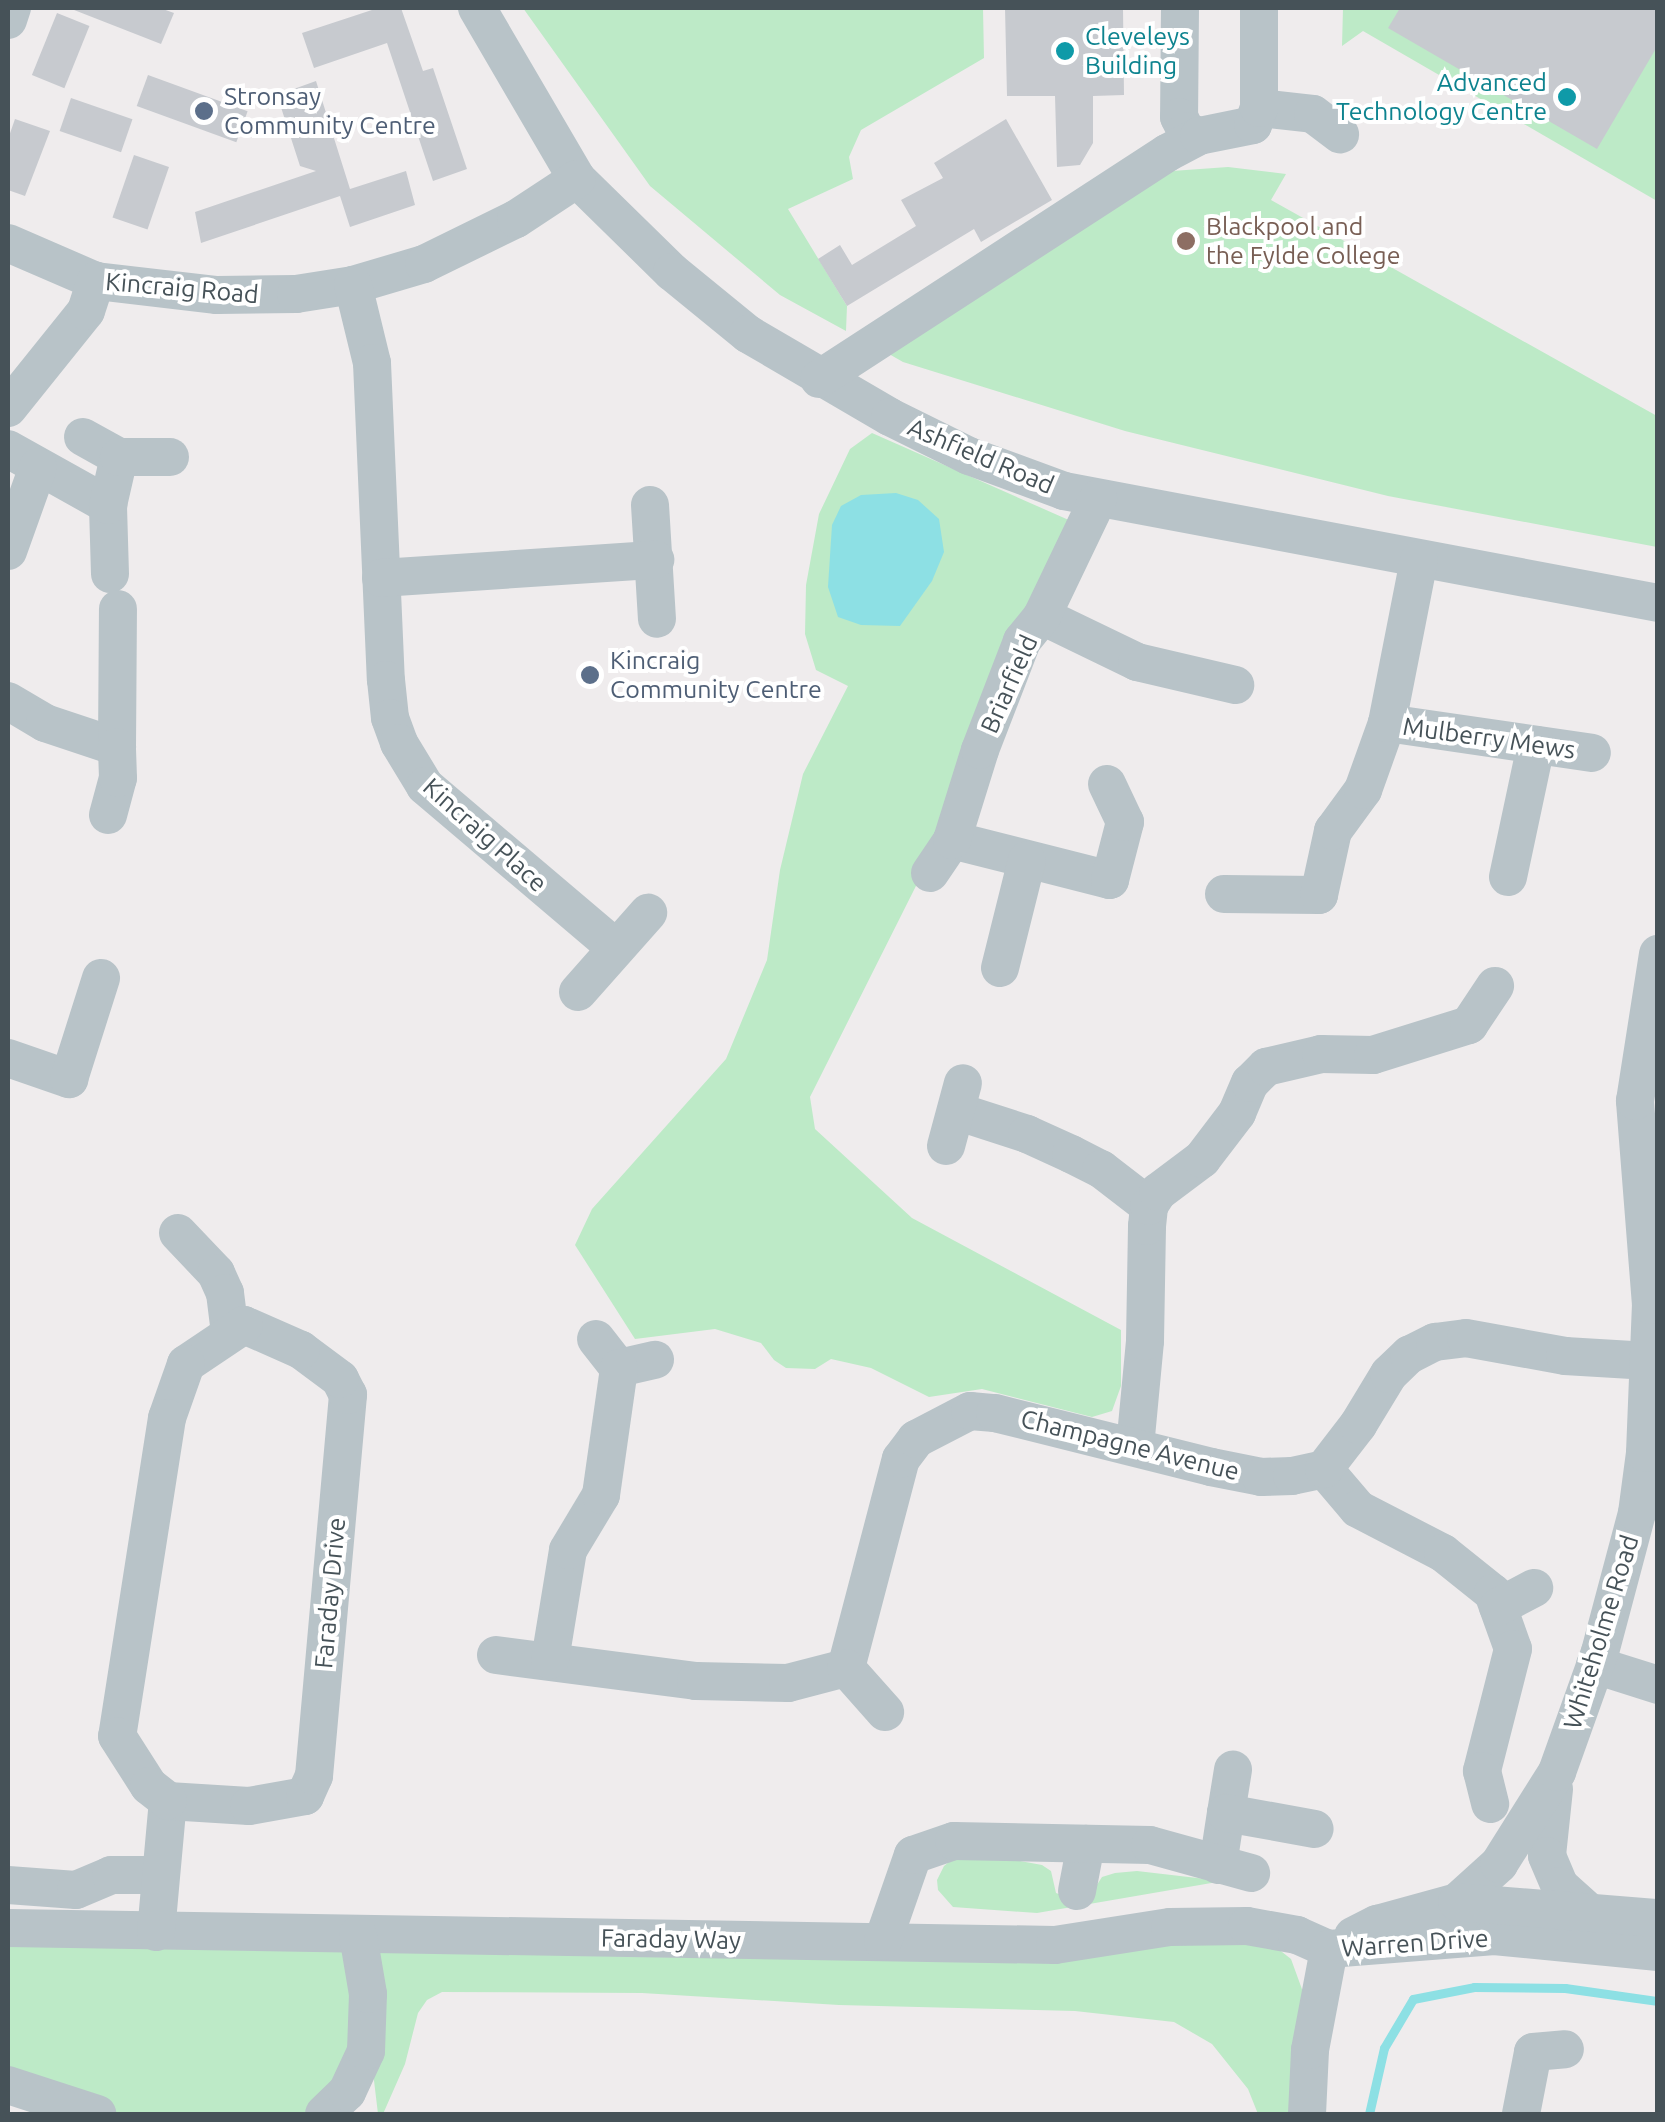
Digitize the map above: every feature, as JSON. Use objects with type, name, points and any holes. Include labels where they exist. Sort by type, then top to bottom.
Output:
[{"type":"street","points":[[8,20],[12,8]]},
{"type":"street","name":"Ashfield Road","points":[[477,8],[577,179],[672,272],[748,334],[820,378],[969,456],[1038,483],[1098,499],[1658,603]]},
{"type":"street","points":[[1180,8],[1179,116],[1186,130],[1198,136]]},
{"type":"street","points":[[820,378],[1198,136],[1254,125],[1259,108],[1259,8]]},
{"type":"street","points":[[1259,108],[1313,114],[1340,134]]},
{"type":"street","name":"Kincraig Road","points":[[8,243],[96,281],[258,298],[353,284],[424,264],[516,219],[577,179]]},
{"type":"street","points":[[8,408],[86,311],[96,281]]},
{"type":"street","name":"Kincraig Place","points":[[353,284],[372,363],[390,718],[410,764],[425,786],[616,948]]},
{"type":"street","points":[[82,437],[119,457],[170,457]]},
{"type":"street","points":[[108,816],[118,778],[108,505],[119,457]]},
{"type":"street","points":[[8,551],[23,458],[108,505]]},
{"type":"street","name":"Briarfield","points":[[930,873],[952,840],[980,750],[1022,641],[1042,616],[1098,499]]},
{"type":"street","points":[[650,505],[657,618]]},
{"type":"street","points":[[381,578],[656,560]]},
{"type":"street","points":[[1224,894],[1320,895],[1333,831],[1363,790],[1387,723],[1419,560]]},
{"type":"street","points":[[1042,616],[1137,662],[1235,685]]},
{"type":"street","points":[[8,700],[44,723],[117,746]]},
{"type":"street","name":"Mulberry Mews","points":[[1387,723],[1592,753]]},
{"type":"street","points":[[1508,877],[1536,745]]},
{"type":"street","points":[[952,840],[1110,880],[1125,822],[1107,784]]},
{"type":"street","points":[[1000,968],[1027,860]]},
{"type":"street","points":[[578,992],[648,913]]},
{"type":"street","name":"Whiteholme Road","points":[[1589,1912],[1560,1886],[1547,1856],[1557,1772],[1595,1665],[1637,1513],[1645,1453],[1650,1305],[1635,1101],[1658,954]]},
{"type":"street","points":[[8,1058],[69,1078],[101,978]]},
{"type":"street","points":[[1135,1447],[1145,1341],[1149,1206],[1158,1192],[1202,1159],[1236,1113],[1250,1083],[1266,1067],[1321,1054],[1373,1055],[1480,1039],[1495,986]]},
{"type":"street","points":[[955,1114],[1012,1128],[1072,1154],[1149,1206]]},
{"type":"street","points":[[156,1932],[168,1800],[149,1786],[116,1736],[168,1418],[186,1364],[230,1332],[225,1293],[216,1272],[178,1233]]},
{"type":"street","name":"Faraday Drive","points":[[168,1800],[249,1806],[305,1796],[314,1776],[348,1395],[328,1368],[276,1336],[244,1326],[230,1332]]},
{"type":"street","points":[[1490,1804],[1482,1771],[1513,1649],[1493,1593],[1443,1553],[1358,1509],[1324,1469],[1358,1425],[1388,1374],[1409,1355],[1435,1342],[1466,1338],[1552,1354],[1648,1361]]},
{"type":"street","points":[[550,1660],[568,1550],[601,1495],[608,1353],[655,1360]]},
{"type":"street","name":"Champagne Avenue","points":[[846,1668],[901,1459],[916,1438],[970,1411],[995,1412],[1261,1477],[1324,1469]]},
{"type":"street","points":[[1498,1607],[1534,1588]]},
{"type":"street","points":[[496,1655],[714,1681],[788,1683],[846,1668],[885,1712]]},
{"type":"street","points":[[1595,1665],[1658,1686]]},
{"type":"street","points":[[882,1942],[913,1856],[954,1841],[1150,1846],[1234,1869],[1226,1813],[1233,1770]]},
{"type":"street","name":"Whiteholme Road","points":[[1457,1902],[1498,1864],[1557,1772]]},
{"type":"street","points":[[1226,1813],[1314,1829]]},
{"type":"street","points":[[1077,1891],[1086,1844]]},
{"type":"street","points":[[8,1885],[76,1890],[110,1875],[160,1874]]},
{"type":"street","name":"Warren Drive","points":[[1329,1949],[1377,1924],[1457,1902],[1658,1918]]},
{"type":"street","name":"Faraday Way","points":[[8,1928],[1055,1945],[1170,1927],[1247,1926],[1296,1934],[1329,1949]]},
{"type":"street","points":[[324,2114],[347,2092],[366,2051],[368,1994],[358,1935]]},
{"type":"street","name":"Warren Drive","points":[[1329,1949],[1494,1936],[1658,1952]]},
{"type":"street","points":[[1307,2114],[1310,2050],[1329,1949]]},
{"type":"street","points":[[1521,2114],[1534,2052],[1565,2049]]},
{"type":"street","points":[[8,2084],[97,2114]]},
{"type":"green space","points":[[523,8],[983,8],[984,58],[861,130],[849,157],[853,179],[788,209],[847,306],[846,331],[780,295],[650,186]]},
{"type":"green space","name":"Advanced Technology Centre","points":[[1343,8],[1657,8],[1657,201],[1363,31],[1342,46]]},
{"type":"green space","points":[[1228,167],[1286,174],[1271,200],[1657,416],[1657,547],[1388,496],[1125,431],[903,362],[882,350],[1172,171]]},
{"type":"green space","points":[[872,433],[1080,525],[925,868],[810,1097],[815,1129],[912,1218],[1121,1330],[1121,1386],[1112,1411],[1092,1417],[982,1389],[929,1397],[871,1368],[831,1359],[815,1369],[786,1368],[761,1343],[715,1329],[635,1339],[575,1245],[592,1209],[726,1059],[767,960],[780,870],[803,774],[848,686],[816,670],[805,634],[806,585],[819,514],[850,449]]},
{"type":"green space","points":[[959,1854],[1042,1865],[1051,1871],[1056,1893],[1085,1903],[1102,1877],[1115,1873],[1137,1871],[1223,1881],[1037,1913],[953,1907],[938,1890],[937,1880],[944,1866]]},
{"type":"green space","points":[[1170,1927],[1277,1948],[1291,1959],[1303,1992],[1293,2114],[1258,2114],[1248,2089],[1212,2044],[1174,2022],[1075,2011],[839,2005],[642,1993],[442,1992],[427,2000],[418,2013],[405,2064],[383,2114],[378,2114],[367,2022],[324,2114],[95,2114],[8,2087],[8,1928]]},
{"type":"water","points":[[896,493],[918,500],[939,519],[944,552],[932,581],[900,626],[861,625],[838,617],[828,587],[832,525],[841,506],[861,495]]},
{"type":"building","points":[[69,8],[160,8],[174,13],[161,44]]},
{"type":"building","points":[[378,8],[401,8],[423,71],[433,68],[467,169],[433,181],[387,43],[314,68],[302,33]]},
{"type":"building","name":"Cleveleys Building","points":[[1005,8],[1123,8],[1124,95],[1093,96],[1093,143],[1080,165],[1057,167],[1055,96],[1007,96]]},
{"type":"building","name":"Advanced Technology Centre","points":[[1400,8],[1658,8],[1658,45],[1597,149],[1388,28]]},
{"type":"building","points":[[57,13],[89,26],[64,88],[32,75]]},
{"type":"building","points":[[148,75],[248,111],[236,142],[137,106]]},
{"type":"building","points":[[316,81],[350,189],[406,171],[415,205],[350,227],[340,196],[201,243],[195,212],[316,171],[300,166],[277,95]]},
{"type":"building","points":[[71,98],[132,119],[121,152],[60,131]]},
{"type":"building","points":[[15,119],[50,131],[25,196],[8,190],[8,139]]},
{"type":"building","points":[[1006,119],[1052,200],[981,242],[974,229],[847,306],[818,259],[840,245],[852,265],[916,226],[901,200],[943,178],[934,163]]},
{"type":"building","points":[[134,155],[169,167],[147,229],[113,217]]},
{"type":"waterway","points":[[1369,2114],[1384,2048],[1413,1999],[1474,1987],[1565,1988],[1658,2001]]},
{"type":"place","name":"Cleveleys Building","points":[[1065,51]]},
{"type":"place","name":"Advanced Technology Centre","points":[[1567,97]]},
{"type":"place","name":"Stronsay Community Centre","points":[[204,111]]},
{"type":"place","name":"Blackpool and the Fylde College","points":[[1186,241]]},
{"type":"place","name":"Kincraig Community Centre","points":[[590,675]]}]
